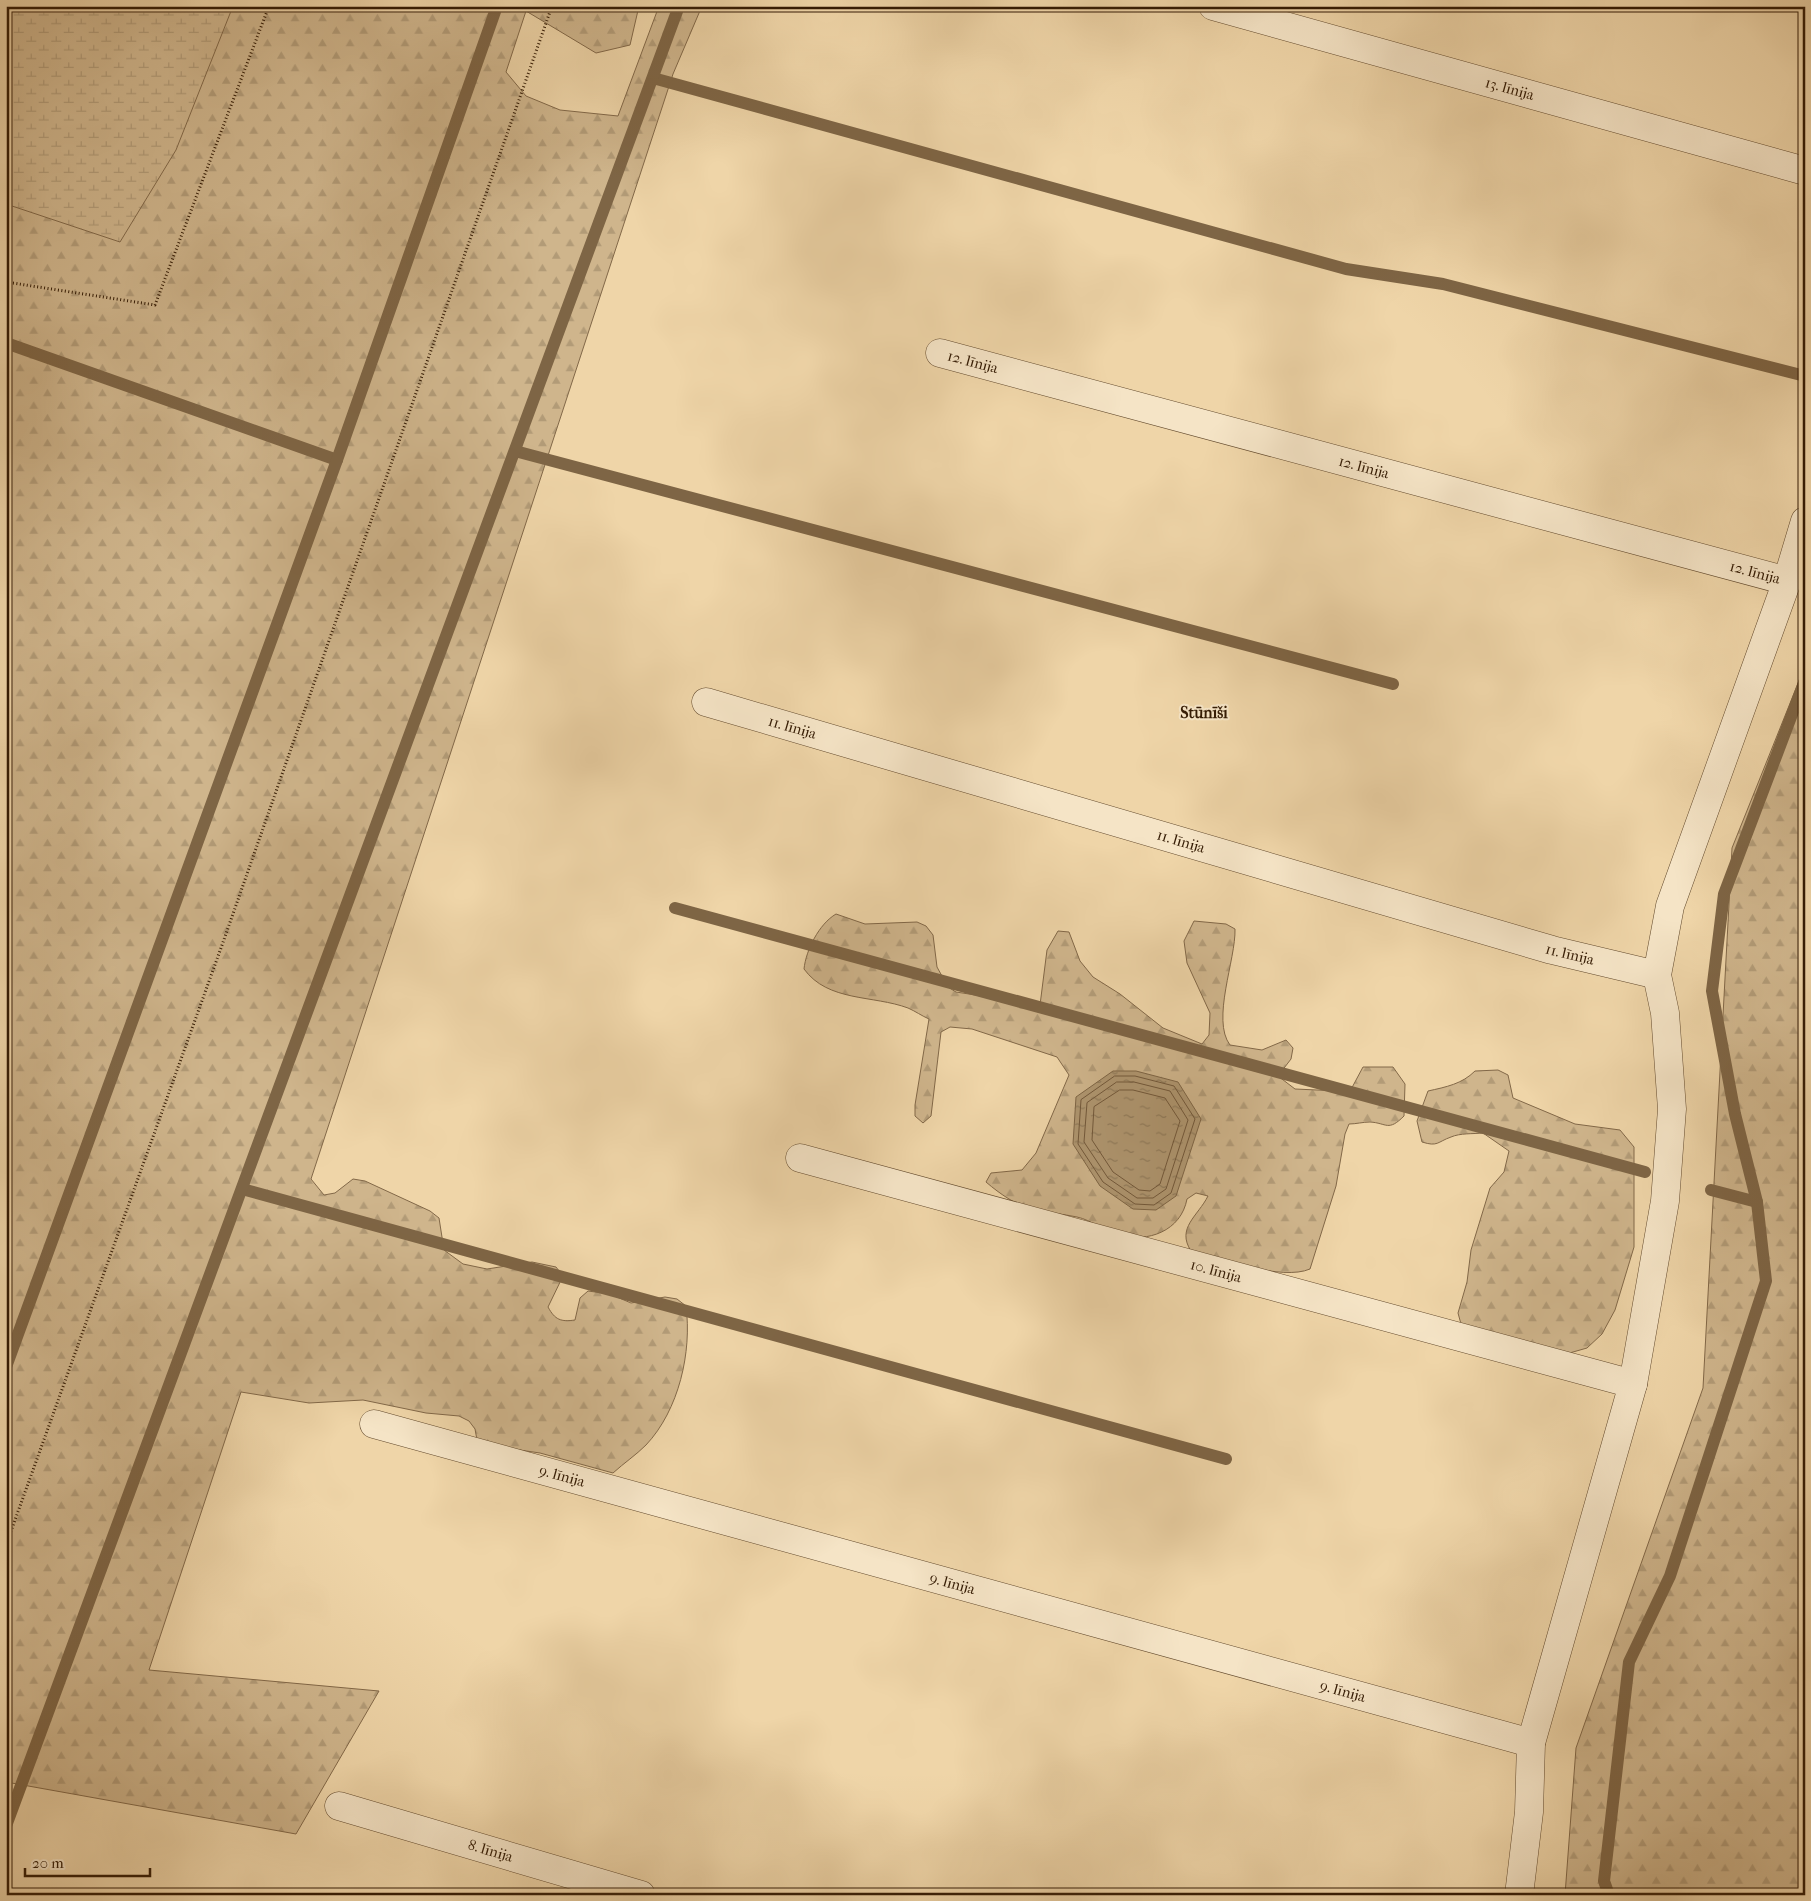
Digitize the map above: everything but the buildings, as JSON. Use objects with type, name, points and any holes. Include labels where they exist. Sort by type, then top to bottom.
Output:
[{"type":"street","name":"13. līnija","points":[[1213,6],[1805,171]]},
{"type":"street","name":"12. līnija","points":[[940,353],[1787,581]]},
{"type":"street","points":[[1519,1895],[1529,1812],[1531,1743],[1632,1384],[1665,1201],[1672,1109],[1665,1013],[1657,976],[1670,906],[1787,581],[1805,521]]},
{"type":"street","name":"11. līnija","points":[[706,702],[1552,950],[1657,976]]},
{"type":"street","name":"10. līnija","points":[[800,1158],[1632,1384]]},
{"type":"street","name":"9. līnija","points":[[374,1424],[1531,1743]]},
{"type":"street","name":"8. līnija","points":[[339,1806],[641,1895]]},
{"type":"path","points":[[6,282],[155,304],[269,6]]},
{"type":"path","points":[[6,1545],[224,939],[552,6]]},
{"type":"green space","points":[[6,6],[639,6],[630,45],[596,53],[526,11],[506,72],[526,96],[560,110],[618,116],[659,6],[702,6],[673,74],[311,1179],[324,1195],[335,1193],[353,1179],[365,1181],[430,1211],[439,1218],[444,1250],[463,1264],[487,1269],[532,1262],[556,1267],[563,1276],[548,1307],[553,1315],[559,1319],[566,1321],[575,1320],[580,1298],[588,1291],[610,1294],[631,1303],[665,1297],[677,1299],[686,1306],[687,1324],[685,1361],[681,1380],[667,1415],[657,1431],[642,1449],[613,1473],[540,1453],[486,1445],[477,1440],[475,1429],[469,1421],[459,1416],[426,1413],[363,1400],[309,1403],[241,1392],[149,1670],[379,1691],[296,1834],[6,1782]]},
{"type":"green space","points":[[6,6],[233,6],[176,150],[120,242],[6,204]]},
{"type":"green space","points":[[1805,666],[1805,1895],[1565,1895],[1576,1748],[1703,1388],[1732,848]]},
{"type":"green space","points":[[836,914],[865,924],[917,922],[926,926],[933,935],[937,967],[948,987],[956,992],[1040,1005],[1047,950],[1058,931],[1069,932],[1080,961],[1093,977],[1120,994],[1163,1028],[1202,1044],[1209,1035],[1210,1013],[1187,963],[1184,941],[1194,921],[1226,924],[1235,929],[1223,1005],[1225,1034],[1230,1045],[1262,1050],[1286,1040],[1293,1048],[1291,1059],[1278,1076],[1295,1089],[1339,1091],[1348,1095],[1363,1067],[1393,1067],[1405,1084],[1404,1116],[1391,1125],[1370,1122],[1349,1124],[1345,1134],[1336,1186],[1310,1269],[1298,1272],[1268,1271],[1251,1268],[1191,1251],[1187,1243],[1187,1229],[1208,1196],[1196,1193],[1187,1199],[1184,1210],[1170,1227],[1152,1236],[1141,1237],[1130,1237],[1114,1233],[1077,1217],[1022,1206],[986,1182],[991,1173],[1022,1170],[1036,1153],[1069,1075],[1057,1057],[972,1029],[950,1027],[941,1032],[931,1116],[923,1123],[915,1116],[915,1105],[929,1019],[908,1008],[852,996],[825,987],[814,980],[804,969],[807,954],[814,938],[824,924]]},
{"type":"green space","points":[[1498,1070],[1508,1075],[1513,1098],[1575,1124],[1620,1130],[1634,1147],[1634,1247],[1615,1310],[1602,1334],[1587,1348],[1566,1354],[1461,1324],[1458,1313],[1467,1282],[1471,1250],[1490,1188],[1504,1172],[1509,1151],[1483,1133],[1458,1135],[1435,1144],[1422,1142],[1417,1121],[1428,1091],[1459,1082],[1475,1071]]},
{"type":"water","points":[[1113,1071],[1136,1071],[1178,1082],[1201,1119],[1176,1196],[1156,1210],[1133,1209],[1100,1186],[1073,1144],[1076,1097]]},
{"type":"waterway","points":[[6,1367],[337,460],[497,6]]},
{"type":"waterway","points":[[6,1826],[679,6]]},
{"type":"waterway","points":[[653,78],[1346,269],[1443,284],[1805,376]]},
{"type":"waterway","points":[[6,343],[337,460]]},
{"type":"waterway","points":[[515,451],[1393,684]]},
{"type":"waterway","points":[[1609,1895],[1604,1881],[1629,1662],[1670,1576],[1766,1281],[1757,1202],[1735,1114],[1712,991],[1724,894],[1805,680]]},
{"type":"waterway","points":[[675,908],[1645,1172]]},
{"type":"waterway","points":[[242,1189],[1226,1459]]},
{"type":"waterway","points":[[1711,1190],[1757,1202]]},
{"type":"district","name":"Stūnīši","points":[[1204,712]]}]
